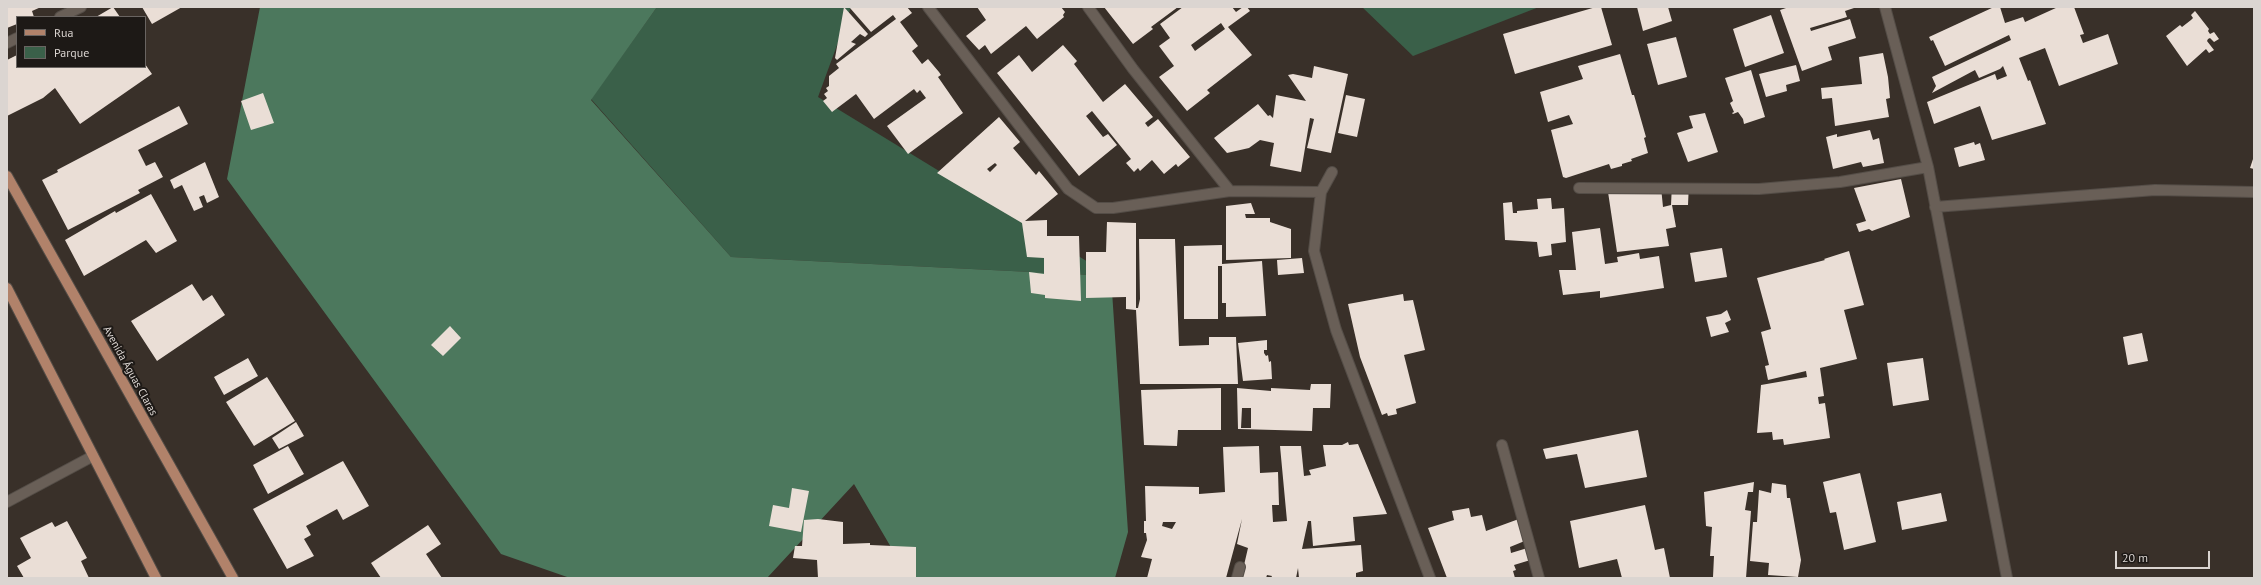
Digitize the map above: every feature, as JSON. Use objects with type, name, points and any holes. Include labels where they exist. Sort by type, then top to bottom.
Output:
[{"type":"main road","name":"Avenida Águas Claras","points":[[7,176],[233,578]]},
{"type":"main road","points":[[7,288],[156,578]]},
{"type":"street","points":[[62,16],[81,7]]},
{"type":"street","points":[[928,7],[1068,189],[1096,208],[1113,208],[1230,191],[1321,192]]},
{"type":"street","points":[[1088,7],[1133,69],[1230,191]]},
{"type":"street","points":[[1885,7],[1928,168],[2007,578]]},
{"type":"street","points":[[7,43],[16,38]]},
{"type":"street","points":[[1579,188],[1759,189],[1840,182],[1928,168]]},
{"type":"street","points":[[1332,172],[1321,192],[1314,251],[1336,330],[1430,578]]},
{"type":"street","points":[[1935,207],[2155,190],[2254,192]]},
{"type":"street","points":[[1502,445],[1539,578]]},
{"type":"street","points":[[7,502],[93,456]]},
{"type":"street","points":[[1237,578],[1240,567]]},
{"type":"green space","points":[[260,7],[657,7],[591,100],[731,257],[1111,276],[1128,532],[1115,578],[909,578],[854,484],[767,578],[570,578],[501,554],[227,179]]},
{"type":"green space","points":[[657,7],[851,7],[818,97],[1111,276],[731,257],[591,99]]},
{"type":"green space","points":[[1362,7],[1539,7],[1413,56]]},
{"type":"building","points":[[7,7],[41,7],[32,11],[34,16],[16,16],[16,24],[7,28]]},
{"type":"building","points":[[113,7],[119,16],[98,16]]},
{"type":"building","points":[[142,7],[182,7],[152,24]]},
{"type":"building","points":[[844,7],[868,34],[865,37],[860,34],[851,42],[856,44],[837,60],[835,58]]},
{"type":"building","points":[[907,7],[912,13],[900,22],[918,46],[912,51],[922,64],[928,59],[939,72],[941,75],[938,77],[963,113],[908,154],[887,126],[926,98],[920,90],[917,93],[914,89],[874,119],[856,94],[832,112],[823,101],[827,98],[824,94],[828,91],[826,88],[829,86],[829,76],[839,68],[836,64],[896,19],[893,15],[871,32],[850,8]]},
{"type":"building","points":[[977,7],[1061,7],[1065,12],[1063,15],[1064,17],[1037,39],[1026,26],[991,54],[985,45],[979,50],[966,36],[986,20]]},
{"type":"building","points":[[1104,7],[1178,7],[1151,27],[1153,29],[1133,44]]},
{"type":"building","points":[[1183,7],[1232,7],[1236,12],[1243,7],[1247,7],[1250,11],[1228,27],[1252,55],[1207,90],[1210,93],[1187,111],[1159,77],[1174,66],[1159,46],[1170,38],[1160,24]],"holes":[[[1221,23],[1225,29],[1195,51],[1191,45]]]},
{"type":"building","points":[[1596,7],[1601,7],[1612,45],[1515,74],[1503,34]]},
{"type":"building","points":[[1637,7],[1668,7],[1672,21],[1643,31]]},
{"type":"building","points":[[1789,7],[1857,7],[1845,11],[1847,17],[1810,28],[1811,31],[1850,19],[1856,38],[1828,47],[1832,60],[1802,71],[1780,10]]},
{"type":"building","points":[[1994,7],[2000,7],[2005,23],[2023,17],[2025,22],[2058,7],[2074,7],[2084,34],[2080,35],[2083,43],[2108,34],[2118,64],[2059,86],[2045,48],[2019,58],[2028,81],[2030,80],[2046,124],[1992,140],[1980,106],[1934,124],[1927,102],[1995,74],[1997,80],[2007,76],[2003,66],[2000,69],[1979,78],[1975,70],[1932,93],[1936,86],[1932,77],[2011,40],[2009,35],[1945,66],[1933,40],[1931,41],[1929,37]]},
{"type":"building","points":[[2195,11],[2209,29],[2208,31],[2210,34],[2214,32],[2219,39],[2214,42],[2210,38],[2208,39],[2207,41],[2214,50],[2209,53],[2206,49],[2187,66],[2166,36],[2180,25],[2182,27],[2191,20],[2193,18],[2191,15]]},
{"type":"building","points":[[1771,15],[1784,53],[1745,67],[1733,29]]},
{"type":"building","points":[[1676,37],[1687,77],[1658,85],[1647,44]]},
{"type":"building","points":[[1063,45],[1077,61],[1074,64],[1103,102],[1125,84],[1153,117],[1145,123],[1148,127],[1158,119],[1190,157],[1178,167],[1176,164],[1164,174],[1152,160],[1140,171],[1138,168],[1134,172],[1126,163],[1131,159],[1092,111],[1086,116],[1103,137],[1108,134],[1117,145],[1079,176],[997,73],[1019,55],[1032,72]]},
{"type":"building","points":[[1883,53],[1888,77],[1890,98],[1886,99],[1889,117],[1835,126],[1832,98],[1822,99],[1821,88],[1862,84],[1859,57]]},
{"type":"building","points":[[1620,54],[1646,137],[1644,138],[1648,153],[1631,159],[1632,161],[1622,164],[1622,166],[1611,169],[1609,164],[1566,178],[1563,177],[1551,130],[1573,124],[1569,115],[1548,122],[1540,92],[1583,79],[1578,66]]},
{"type":"building","points":[[16,56],[16,68],[146,68],[146,65],[152,74],[80,124],[55,88],[43,98],[7,116],[7,60]]},
{"type":"building","points":[[1796,65],[1800,81],[1786,85],[1787,91],[1766,97],[1759,74]]},
{"type":"building","points":[[1314,66],[1348,74],[1331,153],[1307,148],[1314,119],[1310,118],[1301,172],[1270,166],[1274,143],[1260,140],[1249,148],[1227,153],[1214,138],[1258,104],[1268,116],[1270,115],[1273,118],[1276,95],[1306,101],[1288,75],[1293,74],[1312,78]]},
{"type":"building","points":[[1751,70],[1765,117],[1744,124],[1743,119],[1738,112],[1732,113],[1734,112],[1730,103],[1733,101],[1725,78]]},
{"type":"building","points":[[263,93],[274,123],[251,130],[241,101]]},
{"type":"building","points":[[1346,95],[1365,99],[1357,137],[1338,133]]},
{"type":"building","points":[[179,106],[188,124],[138,150],[146,166],[155,162],[163,177],[138,190],[140,193],[68,230],[42,180],[58,172],[57,170]]},
{"type":"building","points":[[1705,113],[1718,152],[1688,162],[1677,133],[1693,128],[1689,116]]},
{"type":"building","points":[[999,117],[1020,142],[1013,148],[1036,175],[1039,171],[1058,194],[1025,221],[1047,220],[1047,236],[1079,236],[1081,301],[1045,298],[1045,295],[1031,293],[1029,272],[1044,274],[1044,258],[1027,257],[1022,223],[937,173]],"holes":[[[995,163],[997,165],[990,172],[987,169]]]},
{"type":"building","points":[[1870,130],[1873,140],[1879,138],[1884,163],[1863,167],[1861,162],[1833,169],[1826,137],[1837,134],[1837,137]]},
{"type":"building","points":[[1974,142],[1975,145],[1980,143],[1985,160],[1959,167],[1954,148]]},
{"type":"building","points":[[2254,156],[2254,169],[2250,168]]},
{"type":"building","points":[[205,162],[219,197],[207,203],[204,195],[199,197],[203,207],[194,211],[182,185],[174,189],[170,180]]},
{"type":"building","points":[[1901,179],[1910,217],[1872,231],[1869,229],[1859,232],[1856,224],[1866,221],[1854,188]]},
{"type":"building","points":[[1689,183],[1688,205],[1672,205],[1676,227],[1666,229],[1669,246],[1617,252],[1608,192],[1661,187],[1663,207],[1671,205],[1672,184]]},
{"type":"building","points":[[151,194],[177,241],[156,253],[146,240],[84,276],[65,240],[115,211],[116,213]]},
{"type":"building","points":[[1551,198],[1552,209],[1564,208],[1566,242],[1551,244],[1552,255],[1539,257],[1537,242],[1505,240],[1503,203],[1512,202],[1513,213],[1517,213],[1517,211],[1538,209],[1537,199]]},
{"type":"building","points":[[1251,203],[1255,214],[1245,214],[1246,218],[1270,218],[1270,222],[1291,229],[1291,258],[1226,260],[1226,206]]},
{"type":"building","points":[[1107,222],[1136,223],[1136,308],[1138,308],[1140,299],[1139,239],[1175,239],[1179,346],[1209,345],[1209,337],[1236,337],[1238,384],[1140,384],[1136,310],[1126,309],[1126,297],[1086,298],[1086,252],[1106,252]]},
{"type":"building","points":[[1600,228],[1605,264],[1618,262],[1617,257],[1639,253],[1640,259],[1659,256],[1664,288],[1600,298],[1600,291],[1563,295],[1559,270],[1576,270],[1572,232]]},
{"type":"building","points":[[1222,245],[1222,264],[1262,261],[1266,316],[1226,317],[1226,303],[1222,303],[1222,266],[1218,266],[1218,319],[1184,319],[1184,246]]},
{"type":"building","points":[[1722,248],[1727,277],[1695,282],[1690,253]]},
{"type":"building","points":[[1849,251],[1864,305],[1844,310],[1857,359],[1820,368],[1824,396],[1818,397],[1819,404],[1825,403],[1830,438],[1784,445],[1783,439],[1773,440],[1772,432],[1757,433],[1761,385],[1807,377],[1806,371],[1768,380],[1765,366],[1769,365],[1761,332],[1771,329],[1757,278],[1825,260],[1824,259]]},
{"type":"building","points":[[1302,258],[1304,273],[1278,275],[1277,260]]},
{"type":"building","points":[[192,284],[203,301],[212,295],[225,315],[157,361],[131,321]]},
{"type":"building","points":[[1403,294],[1404,301],[1413,300],[1425,350],[1404,355],[1416,403],[1396,409],[1397,414],[1388,416],[1387,413],[1382,415],[1360,357],[1348,304]]},
{"type":"building","points":[[1727,310],[1731,320],[1725,323],[1729,332],[1711,337],[1706,317],[1721,314]]},
{"type":"building","points":[[450,326],[461,338],[443,356],[431,345]]},
{"type":"building","points":[[2142,333],[2148,361],[2128,365],[2123,337]]},
{"type":"building","points":[[1267,340],[1267,350],[1264,350],[1264,353],[1266,356],[1268,355],[1269,362],[1271,361],[1272,379],[1243,381],[1238,343]]},
{"type":"building","points":[[248,358],[258,376],[224,395],[214,377]]},
{"type":"building","points":[[1923,358],[1929,400],[1893,406],[1887,363]]},
{"type":"building","points":[[267,377],[295,421],[254,446],[226,402]]},
{"type":"building","points":[[1311,384],[1331,384],[1330,408],[1313,408],[1312,431],[1238,429],[1237,388],[1271,391],[1271,388],[1310,390]],"holes":[[[1242,408],[1251,408],[1251,428],[1241,428]]]},
{"type":"building","points":[[1221,388],[1221,430],[1178,430],[1177,446],[1144,445],[1141,390]]},
{"type":"building","points":[[296,422],[304,436],[279,449],[272,438]]},
{"type":"building","points":[[1638,430],[1647,477],[1585,488],[1577,454],[1546,459],[1543,449]]},
{"type":"building","points":[[1348,442],[1349,445],[1358,444],[1387,514],[1353,517],[1355,541],[1313,546],[1311,521],[1308,521],[1302,549],[1361,545],[1363,571],[1356,573],[1356,578],[1299,578],[1298,568],[1296,578],[1271,578],[1272,576],[1267,575],[1266,578],[1241,578],[1248,548],[1237,544],[1242,519],[1226,578],[1147,578],[1152,559],[1141,557],[1147,540],[1146,533],[1144,533],[1144,521],[1146,521],[1145,486],[1199,487],[1199,494],[1225,492],[1223,447],[1259,446],[1260,473],[1278,472],[1279,505],[1272,505],[1273,522],[1287,521],[1280,446],[1301,446],[1304,476],[1311,475],[1309,470],[1326,466],[1323,445],[1342,445]],"holes":[[[1163,522],[1176,522],[1172,529],[1162,526]]]},
{"type":"building","points":[[288,446],[304,474],[268,494],[253,465]]},
{"type":"building","points":[[343,461],[369,506],[343,520],[337,509],[306,526],[311,535],[304,539],[314,556],[287,569],[253,509]]},
{"type":"building","points":[[1860,473],[1876,542],[1844,550],[1836,512],[1830,513],[1823,482]]},
{"type":"building","points":[[1754,482],[1753,492],[1748,492],[1745,510],[1751,511],[1746,578],[1713,577],[1714,556],[1710,556],[1712,527],[1706,526],[1704,492]]},
{"type":"building","points":[[1772,483],[1786,485],[1787,498],[1790,498],[1801,560],[1798,577],[1768,575],[1769,563],[1750,561],[1753,522],[1757,522],[1759,490],[1771,493]]},
{"type":"building","points":[[792,488],[809,491],[801,532],[769,526],[773,505],[789,508]]},
{"type":"building","points":[[1941,493],[1947,521],[1902,530],[1897,502]]},
{"type":"building","points":[[1645,505],[1655,550],[1664,548],[1670,578],[1622,578],[1617,559],[1579,568],[1570,521]]},
{"type":"building","points":[[1469,508],[1471,517],[1482,515],[1486,531],[1527,516],[1532,538],[1510,547],[1511,553],[1534,546],[1537,558],[1514,565],[1516,570],[1513,571],[1515,578],[1447,578],[1428,528],[1454,520],[1452,511]]},
{"type":"building","points":[[818,519],[843,522],[843,544],[870,543],[870,545],[916,547],[916,578],[818,578],[817,560],[793,558],[795,546],[802,546],[804,520]]},
{"type":"building","points":[[67,521],[87,558],[81,561],[89,578],[24,578],[17,566],[31,558],[20,538],[52,522],[55,527]]},
{"type":"building","points":[[428,525],[441,544],[426,554],[442,578],[381,578],[371,563]]}]
